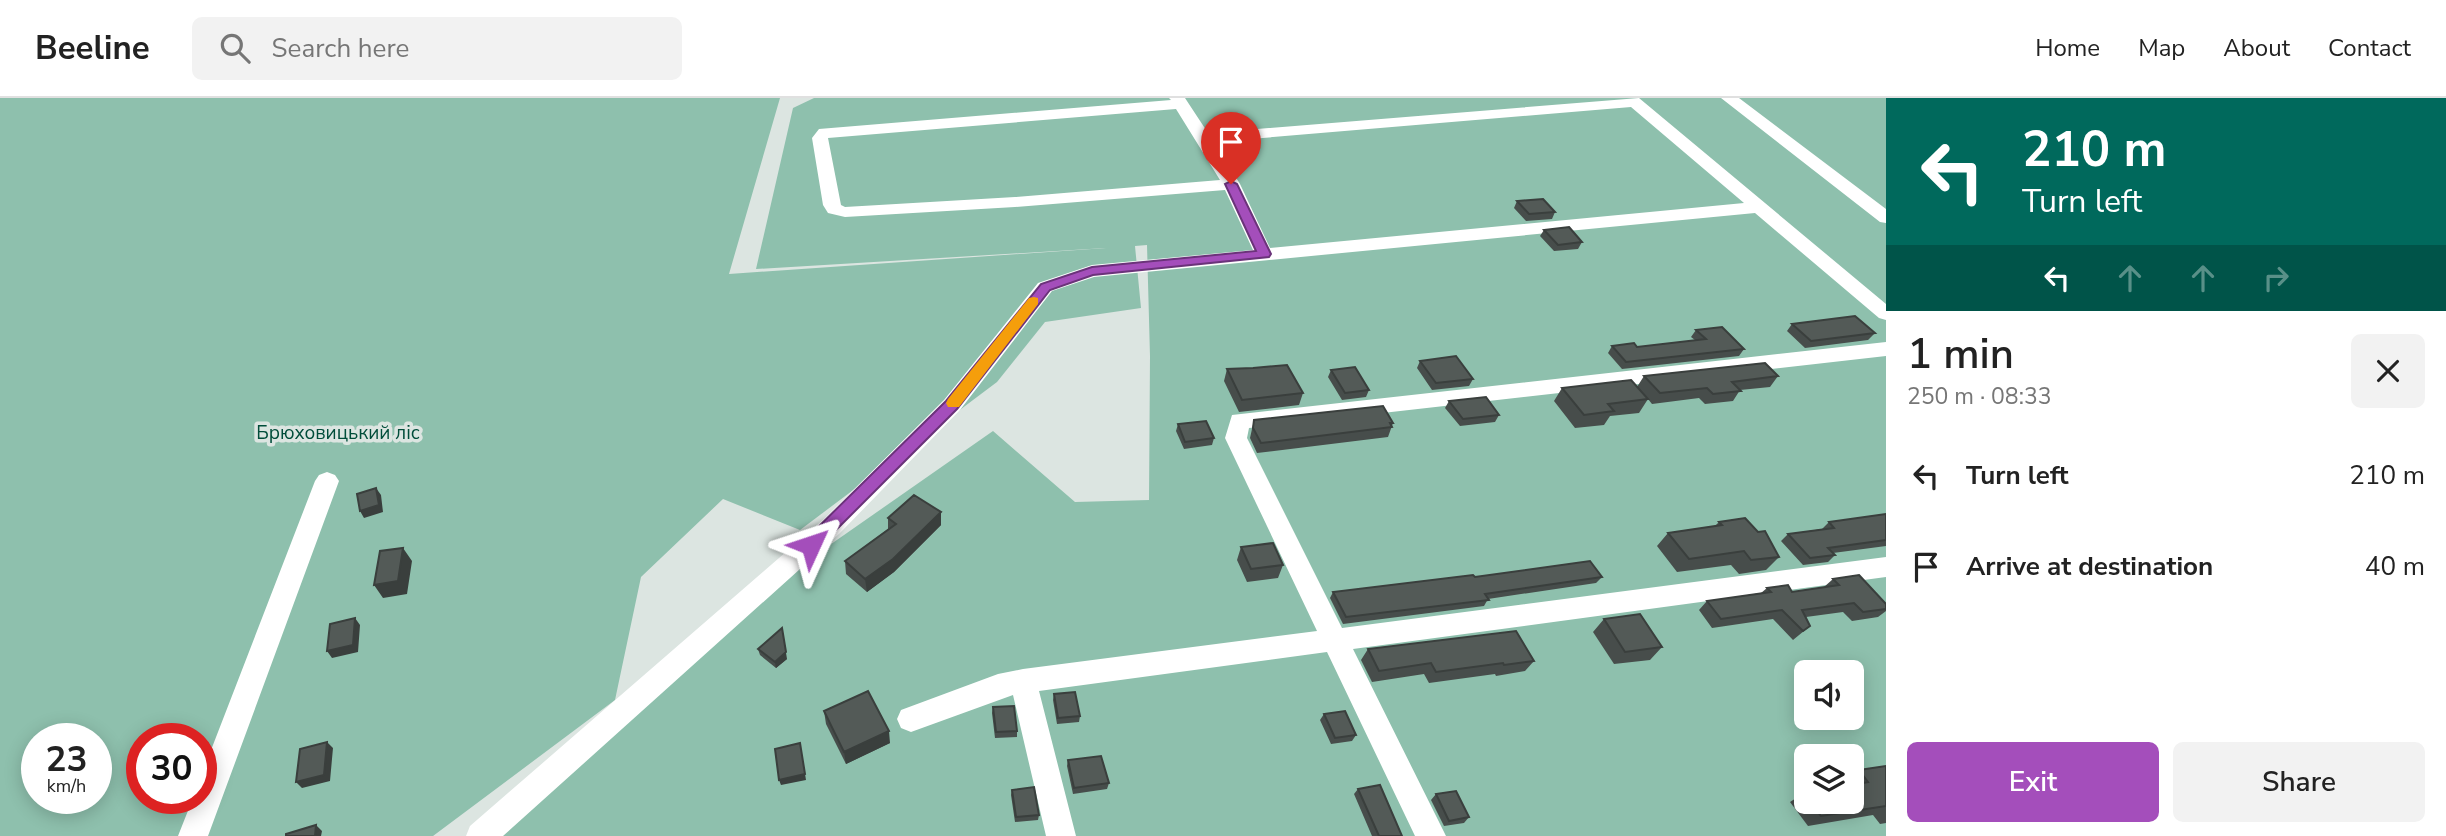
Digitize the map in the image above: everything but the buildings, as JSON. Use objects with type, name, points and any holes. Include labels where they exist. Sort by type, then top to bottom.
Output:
[{"type":"street","points":[[1729,98],[1886,218]]},
{"type":"street","points":[[1203,138],[1632,100],[1886,314]]},
{"type":"street","points":[[1231,184],[1015,202],[845,212],[834,209],[832,205],[820,138],[825,132],[1179,101],[1231,184],[1264,254]]},
{"type":"street","points":[[481,836],[832,526],[952,405],[1045,287],[1092,271],[1760,207]]},
{"type":"street","points":[[1431,836],[1236,438],[1240,421],[1886,349]]},
{"type":"street","points":[[193,836],[327,481]]},
{"type":"street","points":[[911,719],[998,686],[1023,681],[1886,567]]},
{"type":"street","points":[[1023,681],[1061,836]]},
{"type":"green space","name":"Брюховицький ліс","points":[[0,98],[780,98],[729,274],[1106,248],[756,269],[793,108],[814,98],[1886,98],[1886,836],[496,836],[771,586],[993,431],[1075,502],[1149,500],[1150,356],[1147,245],[1135,246],[1141,308],[1045,322],[997,382],[800,530],[723,499],[641,577],[615,700],[433,836],[0,836]]},
{"type":"slow traffic","points":[[953,403],[1034,301]]},
{"type":"route","points":[[811,545],[952,405],[1045,287],[1092,271],[1264,254],[1231,184]]}]
